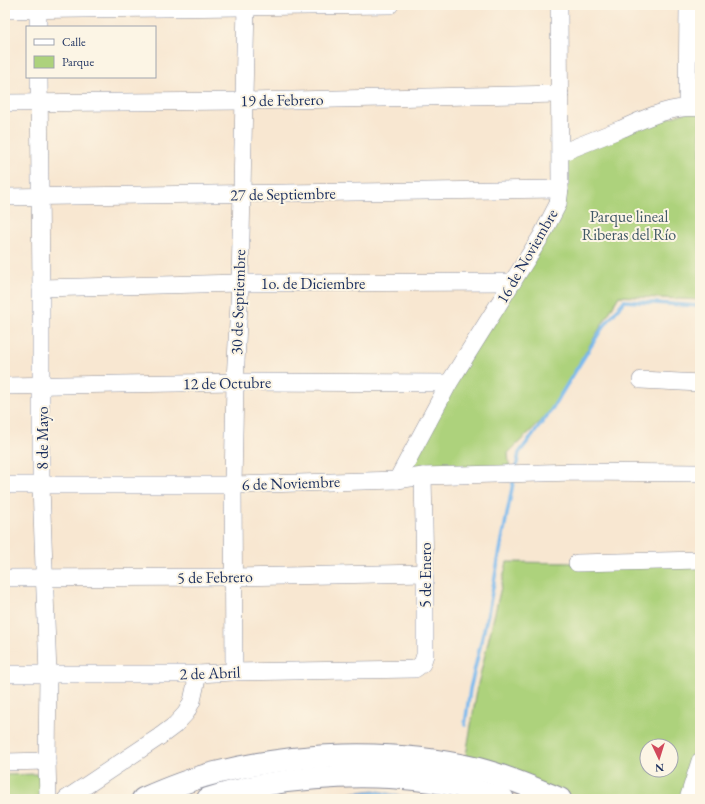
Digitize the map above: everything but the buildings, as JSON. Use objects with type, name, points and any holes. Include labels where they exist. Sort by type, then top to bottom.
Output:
[{"type":"highway","points":[[143,799],[175,785],[203,776],[252,765],[315,757],[377,755],[429,760],[478,769],[526,784],[560,799]]},
{"type":"highway","points":[[208,799],[225,793],[289,780],[381,777],[424,781],[471,789],[503,799]]},
{"type":"street","points":[[5,10],[38,7],[390,5]]},
{"type":"street","name":"16 de Noviembre","points":[[397,480],[449,383],[542,235],[558,204],[560,190],[559,5]]},
{"type":"street","points":[[560,153],[655,115],[674,109],[694,107],[688,5]]},
{"type":"street","name":"30 de Septiembre","points":[[234,672],[233,485],[235,382],[240,283],[246,6]]},
{"type":"street","points":[[38,7],[38,26]]},
{"type":"street","name":"8 de Mayo","points":[[39,78],[42,386],[41,486],[48,674],[48,799]]},
{"type":"street","name":"19 de Febrero","points":[[5,103],[244,101],[560,94]]},
{"type":"street","name":"27 de Septiembre","points":[[5,197],[560,190]]},
{"type":"street","name":"1o. de Diciembre","points":[[41,288],[240,283],[513,282]]},
{"type":"street","points":[[641,380],[700,383]]},
{"type":"street","name":"12 de Octubre","points":[[5,386],[235,382],[449,383]]},
{"type":"street","name":"6 de Noviembre","points":[[5,485],[233,485],[397,480],[423,476],[471,476],[576,472],[700,473]]},
{"type":"street","name":"5 de Enero","points":[[415,669],[422,664],[425,656],[423,476]]},
{"type":"street","points":[[577,563],[700,560]]},
{"type":"street","name":"5 de Febrero","points":[[5,578],[233,577],[425,573]]},
{"type":"street","name":"2 de Abril","points":[[5,674],[198,674],[415,669]]},
{"type":"street","points":[[66,799],[175,725],[186,713],[192,701],[198,674]]},
{"type":"street","points":[[688,799],[700,761]]},
{"type":"street","points":[[5,762],[47,762]]},
{"type":"green space","name":"Parque lineal Riberas del Río","points":[[700,108],[700,300],[619,296],[550,412],[508,453],[510,474],[397,480],[542,235],[561,153]]},
{"type":"green space","points":[[700,560],[700,761],[688,799],[553,799],[464,767],[478,684],[507,562],[577,563]]},
{"type":"green space","points":[[36,774],[41,777],[42,799],[5,799],[5,775]]},
{"type":"water","points":[[374,790],[417,799],[295,799]]},
{"type":"waterway","points":[[516,468],[519,453],[550,412],[601,330],[624,301],[700,306]]},
{"type":"waterway","points":[[465,725],[470,689],[488,613],[514,478]]}]
